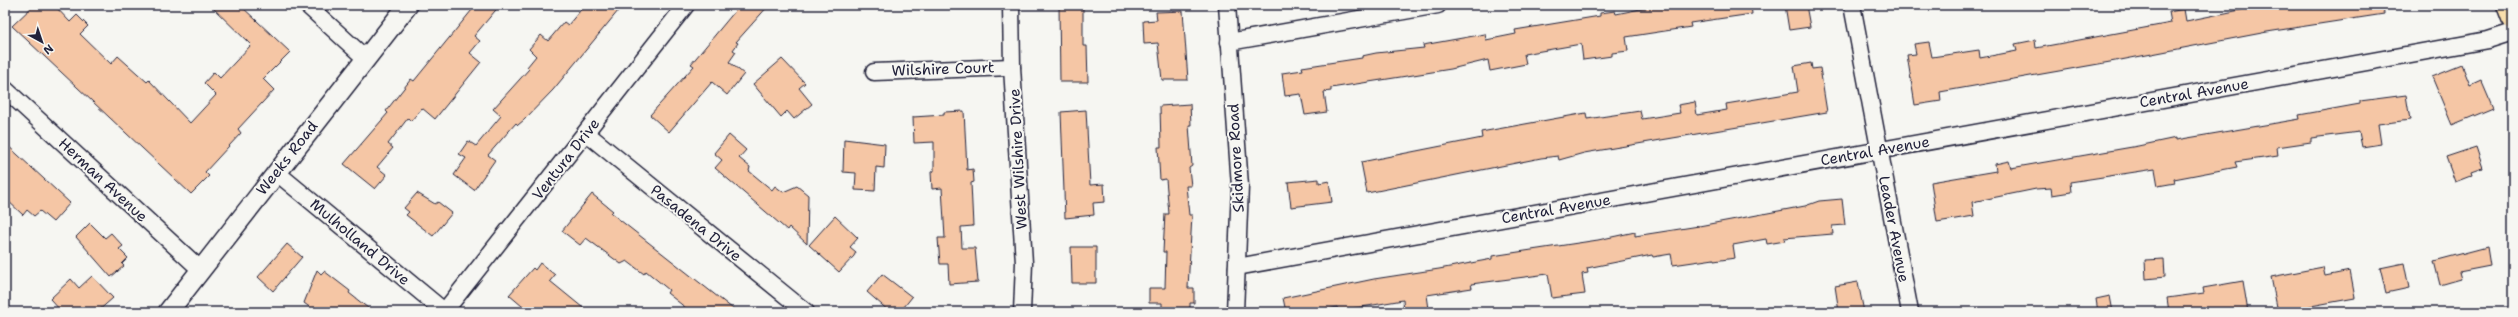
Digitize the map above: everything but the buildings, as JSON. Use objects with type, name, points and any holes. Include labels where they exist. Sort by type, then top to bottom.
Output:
[{"type":"main road","points":[[2508,5],[2513,18]]},
{"type":"street","points":[[307,5],[365,58]]},
{"type":"street","name":"Weeks Road","points":[[168,312],[365,58],[408,5]]},
{"type":"street","name":"Ventura Drive","points":[[444,312],[686,5]]},
{"type":"street","name":"West Wilshire Drive","points":[[1011,5],[1012,66],[1024,263],[1022,312]]},
{"type":"street","name":"Skidmore Road","points":[[1227,5],[1240,186],[1235,312]]},
{"type":"street","points":[[1229,42],[1438,5]]},
{"type":"street","name":"Leader Avenue","points":[[1852,5],[1910,312]]},
{"type":"street","name":"Central Avenue","points":[[1236,267],[2480,41],[2513,32]]},
{"type":"street","name":"Wilshire Court","points":[[874,72],[1012,66]]},
{"type":"street","name":"Herman Avenue","points":[[5,90],[200,270]]},
{"type":"street","name":"Pasadena Drive","points":[[586,133],[806,312]]},
{"type":"street","name":"Mulholland Drive","points":[[276,172],[444,312]]}]
